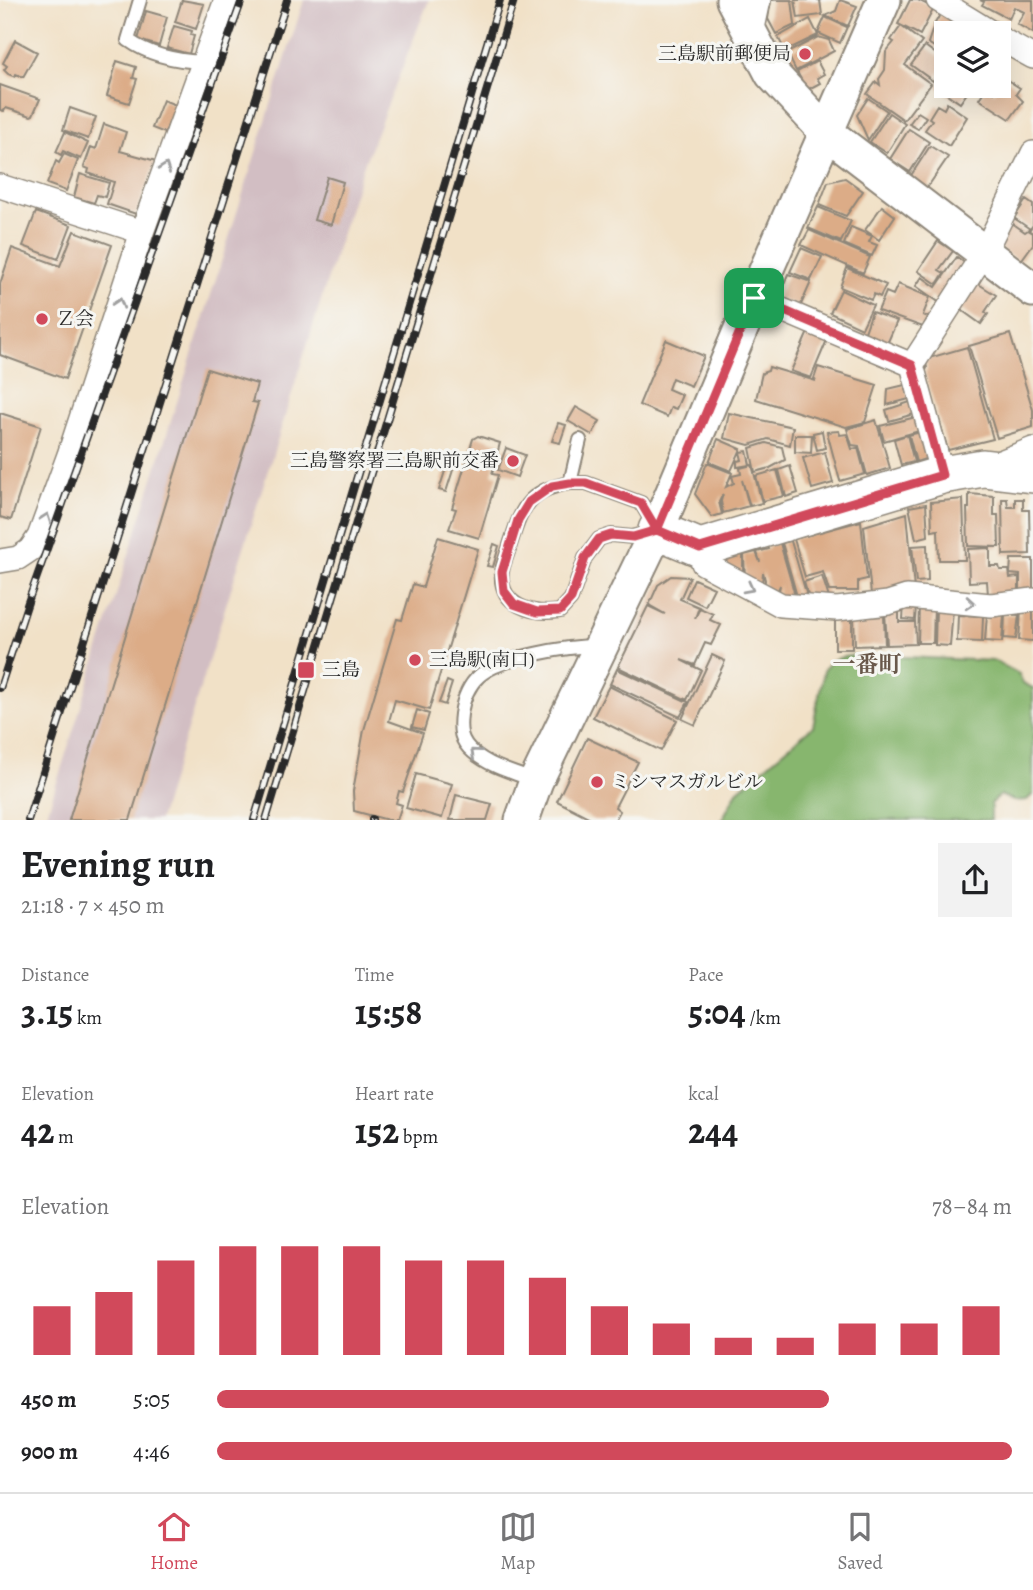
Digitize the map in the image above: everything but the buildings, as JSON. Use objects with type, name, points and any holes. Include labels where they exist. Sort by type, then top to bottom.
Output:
[{"type":"main road","points":[[657,530],[700,548],[942,475],[983,468],[1033,474]]},
{"type":"street","points":[[0,561],[18,558],[30,550],[39,537],[142,232],[226,0]]},
{"type":"street","points":[[733,0],[772,74],[826,132],[1033,290]]},
{"type":"street","points":[[752,33],[759,0]]},
{"type":"street","points":[[522,820],[536,781],[657,530],[754,298],[884,0]]},
{"type":"street","points":[[938,0],[972,21]]},
{"type":"street","points":[[1011,45],[1033,57]]},
{"type":"street","points":[[942,475],[912,365],[984,253],[1033,153]]},
{"type":"street","points":[[0,186],[142,232]]},
{"type":"street","points":[[754,298],[912,365]]},
{"type":"street","points":[[983,468],[1033,449]]},
{"type":"street","points":[[700,548],[703,563],[782,605],[837,609],[888,603],[907,597],[991,605],[1033,600]]},
{"type":"lane","points":[[140,0],[128,40],[141,49],[186,61],[204,62]]},
{"type":"lane","points":[[570,483],[580,440]]},
{"type":"lane","points":[[586,483],[641,503],[657,530],[633,537],[611,535],[599,539],[585,558],[571,599],[560,611],[537,612],[514,604],[504,591],[502,572],[518,520],[529,502],[552,486],[586,483]]},
{"type":"lane","points":[[536,781],[486,762],[470,750],[461,738],[462,707],[469,689],[479,676],[492,667],[547,652],[603,646]]},
{"type":"shaded area","points":[[304,0],[429,0],[361,172],[159,820],[45,820]]},
{"type":"green space","points":[[858,655],[995,661],[1019,674],[1023,683],[1033,688],[1033,794],[1027,800],[1015,801],[1000,795],[991,804],[991,820],[722,820],[737,791],[813,726],[827,666],[838,658]]},
{"type":"railway","points":[[0,688],[28,602],[242,0]]},
{"type":"railway","points":[[28,820],[287,0]]},
{"type":"railway","points":[[254,820],[500,0]]},
{"type":"railway","points":[[266,820],[514,0]]},
{"type":"place","name":"三島駅前郵便局","points":[[805,54]]},
{"type":"place","name":"Ｚ会","points":[[42,319]]},
{"type":"place","name":"三島警察署三島駅前交番","points":[[513,461]]},
{"type":"place","name":"三島駅(南口)","points":[[415,660]]},
{"type":"place","name":"三島","points":[[306,670]]},
{"type":"place","name":"ミシマスガルビル","points":[[597,782]]},
{"type":"district","name":"一番町","points":[[867,664]]},
{"type":"route","points":[[754,298],[657,530],[633,537],[611,535],[599,539],[585,558],[571,599],[560,611],[537,612],[514,604],[504,591],[502,572],[518,520],[529,502],[552,486],[586,483],[641,503],[647,509],[657,530],[700,548],[942,475],[912,365],[754,298]]}]
